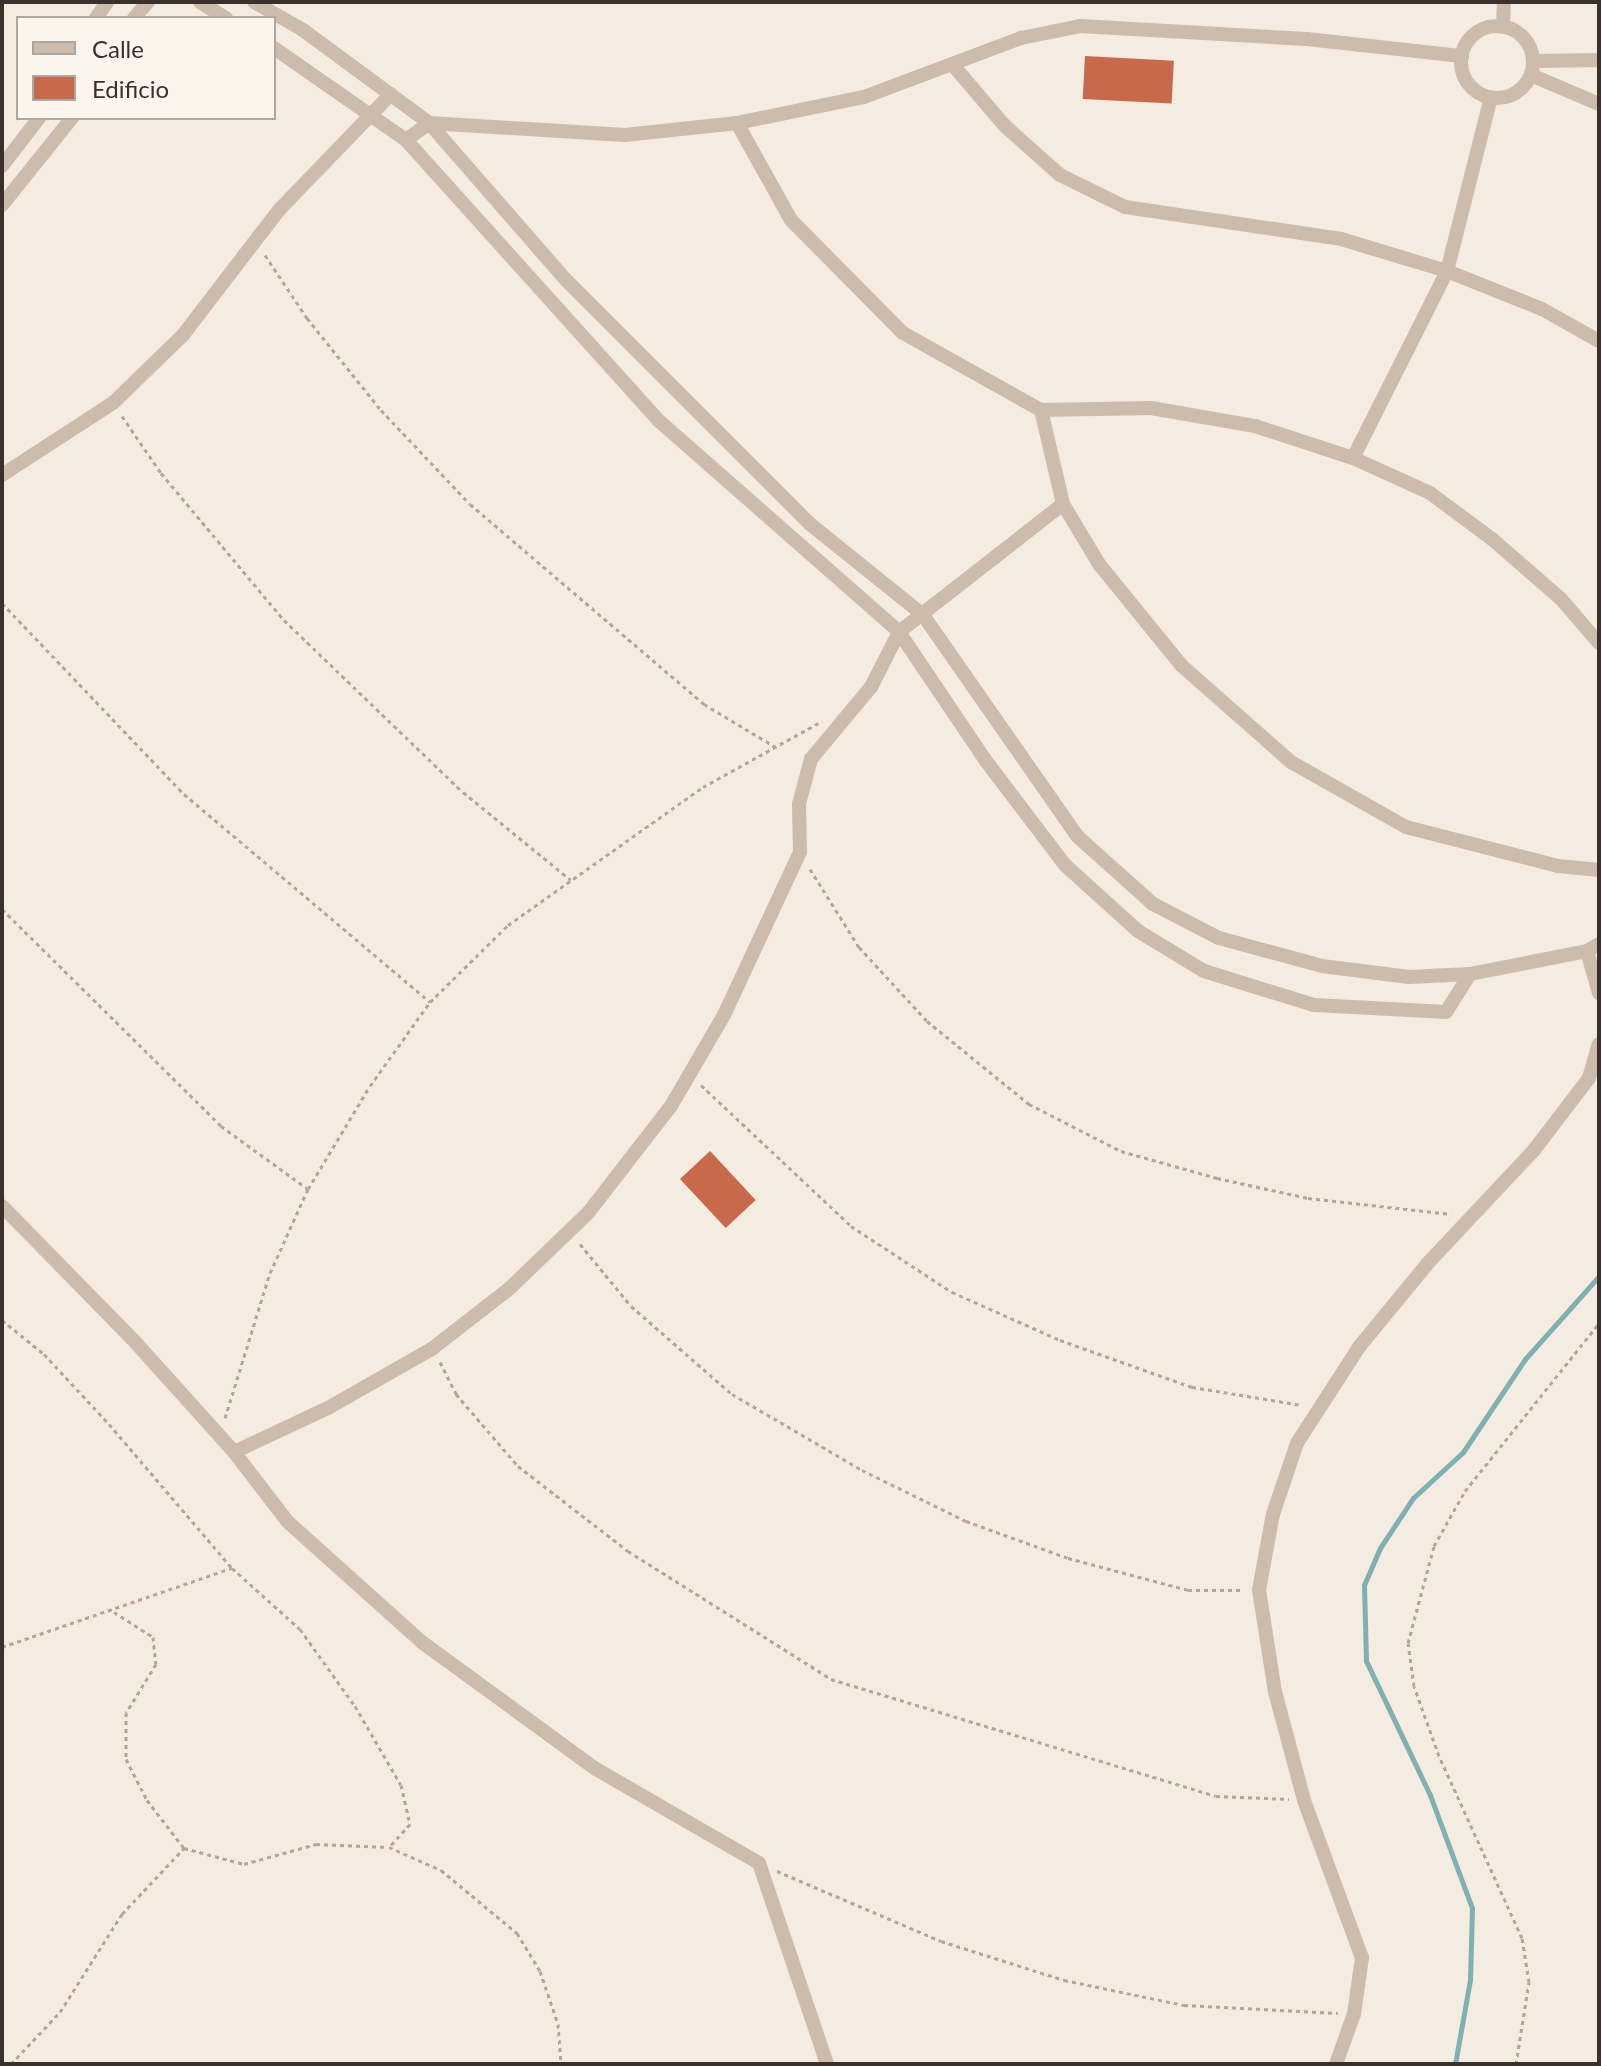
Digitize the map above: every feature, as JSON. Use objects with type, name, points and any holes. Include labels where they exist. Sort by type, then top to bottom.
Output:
[{"type":"street","points":[[200,2],[223,16]]},
{"type":"street","points":[[254,2],[303,30],[429,123],[566,280],[810,524],[923,615],[1077,836],[1153,904],[1219,938],[1322,966],[1409,977],[1470,974],[1593,948],[1599,993]]},
{"type":"street","points":[[1503,27],[1504,2]]},
{"type":"street","points":[[406,140],[429,123],[625,135],[737,123],[864,97],[1021,38],[1080,26],[1307,39],[1462,56]]},
{"type":"street","points":[[1599,60],[1532,68],[1515,93],[1491,97],[1468,83],[1462,56],[1477,33],[1503,27],[1524,39],[1532,68],[1599,104]]},
{"type":"street","points":[[276,49],[406,140],[658,420],[899,632],[986,761],[1065,865],[1138,931],[1204,971],[1314,1005],[1446,1012],[1470,974]]},
{"type":"street","points":[[952,64],[1005,126],[1060,175],[1125,207],[1341,239],[1447,271],[1542,309],[1599,341]]},
{"type":"street","points":[[2,475],[113,403],[183,335],[256,242],[369,112],[391,94]]},
{"type":"street","points":[[1353,458],[1447,271],[1491,97]]},
{"type":"street","points":[[2,166],[37,120]]},
{"type":"street","points":[[2,205],[70,120]]},
{"type":"street","points":[[737,123],[791,220],[903,333],[1041,410],[1151,408],[1255,426],[1353,458],[1430,493],[1492,539],[1561,599],[1599,643]]},
{"type":"street","points":[[1041,410],[1063,504],[1099,564],[1181,665],[1291,762],[1406,827],[1558,866],[1599,870]]},
{"type":"street","points":[[234,1452],[328,1408],[433,1348],[510,1288],[570,1231],[671,1106],[724,1015],[800,852],[799,804],[811,759],[871,687],[899,632],[1063,504]]},
{"type":"street","points":[[1336,2064],[1354,2014],[1362,1958],[1304,1800],[1275,1692],[1259,1590],[1273,1514],[1297,1443],[1359,1347],[1471,1217],[1534,1150],[1589,1078],[1599,1044]]},
{"type":"street","points":[[2,1206],[234,1452],[288,1522],[423,1643],[596,1769],[759,1863],[827,2064]]},
{"type":"path","points":[[256,242],[307,318],[381,410],[470,504],[704,704],[774,746]]},
{"type":"path","points":[[113,403],[161,473],[284,620],[463,792],[571,880]]},
{"type":"path","points":[[2,603],[184,794],[430,1002]]},
{"type":"path","points":[[220,1437],[270,1273],[308,1189],[370,1086],[430,1002],[508,925],[703,787],[830,716]]},
{"type":"path","points":[[800,852],[859,947],[927,1021],[1029,1104],[1121,1151],[1217,1178],[1308,1198],[1471,1217]]},
{"type":"path","points":[[2,909],[221,1126],[308,1189]]},
{"type":"path","points":[[690,1074],[851,1226],[952,1292],[1060,1340],[1192,1387],[1320,1408]]},
{"type":"path","points":[[570,1231],[631,1306],[732,1394],[862,1470],[966,1521],[1068,1558],[1188,1590],[1259,1590]]},
{"type":"path","points":[[2,1320],[44,1354],[232,1568],[300,1629],[355,1706],[401,1785],[410,1824],[389,1847]]},
{"type":"path","points":[[1516,2064],[1529,1982],[1522,1938],[1439,1756],[1414,1686],[1408,1643],[1434,1546],[1465,1491],[1599,1323]]},
{"type":"path","points":[[433,1348],[456,1394],[518,1466],[628,1551],[831,1679],[1216,1796],[1304,1800]]},
{"type":"path","points":[[2,1647],[114,1612],[232,1568]]},
{"type":"path","points":[[114,1612],[153,1637],[156,1664],[126,1713],[126,1759],[147,1800],[184,1848],[244,1864],[316,1844],[389,1847],[441,1870],[517,1933],[540,1971],[558,2024],[561,2064]]},
{"type":"path","points":[[11,2064],[60,2012],[122,1914],[184,1848]]},
{"type":"path","points":[[759,1863],[941,1941],[1064,1980],[1184,2005],[1354,2014]]},
{"type":"building","points":[[1085,56],[1174,61],[1172,104],[1083,99]]},
{"type":"building","points":[[710,1151],[756,1200],[726,1228],[680,1179]]},
{"type":"waterway","points":[[1455,2064],[1470,1980],[1472,1908],[1430,1795],[1366,1661],[1364,1585],[1380,1548],[1413,1498],[1463,1452],[1525,1359],[1599,1276]]}]
